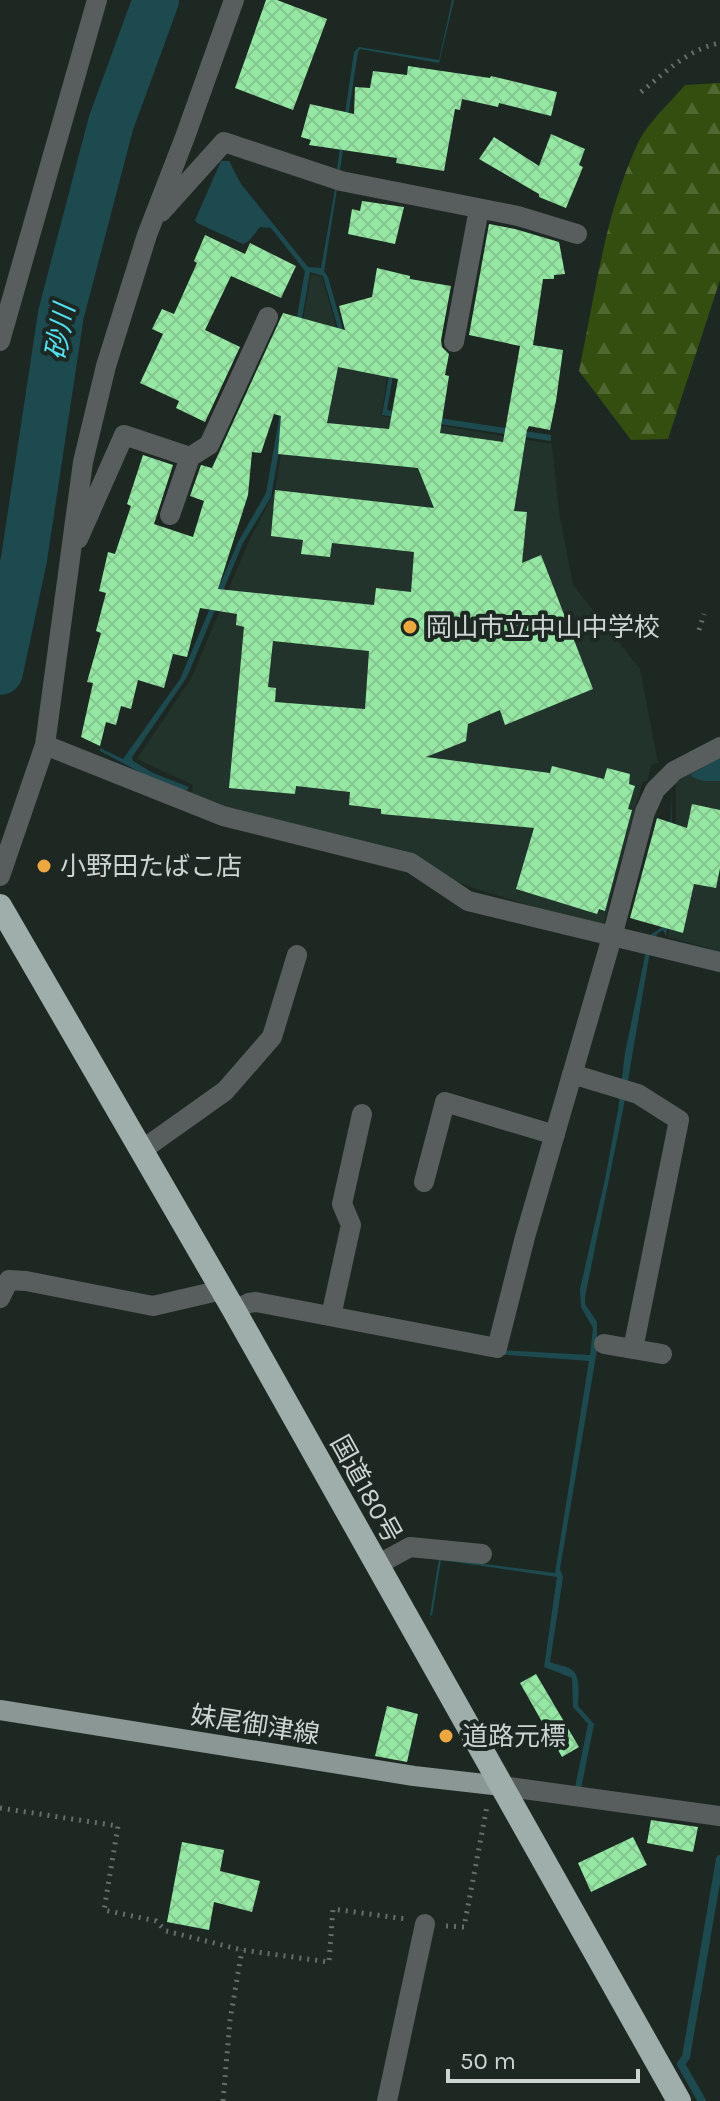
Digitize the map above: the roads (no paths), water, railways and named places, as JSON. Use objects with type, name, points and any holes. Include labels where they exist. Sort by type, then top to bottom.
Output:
[{"type":"highway","name":"国道180号","points":[[0,906],[228,1300],[679,2101]]},
{"type":"main road","name":"妹尾御津線","points":[[0,1710],[414,1776],[502,1786]]},
{"type":"street","points":[[0,341],[97,0]]},
{"type":"street","points":[[0,876],[45,745],[83,462],[106,366],[152,223],[234,0]]},
{"type":"street","points":[[152,223],[224,142],[341,181],[518,216],[577,234]]},
{"type":"street","points":[[454,342],[479,209]]},
{"type":"street","points":[[170,515],[190,457],[209,445],[268,317]]},
{"type":"street","points":[[71,553],[124,435],[190,457]]},
{"type":"street","points":[[45,745],[223,816],[411,863],[468,901],[720,962]]},
{"type":"street","points":[[0,1298],[9,1280],[153,1306],[228,1300],[256,1302],[497,1348],[525,1237],[645,812],[655,790],[674,771],[720,747]]},
{"type":"street","points":[[142,1150],[225,1091],[272,1037],[297,955]]},
{"type":"street","points":[[572,1074],[638,1094],[679,1120],[633,1349]]},
{"type":"street","points":[[424,1182],[445,1102],[555,1135]]},
{"type":"street","points":[[331,1316],[351,1225],[342,1204],[362,1114]]},
{"type":"street","points":[[604,1344],[662,1354]]},
{"type":"street","points":[[377,1565],[410,1547],[482,1554]]},
{"type":"street","points":[[502,1786],[719,1809]]},
{"type":"street","points":[[387,2101],[420,1922]]},
{"type":"water","points":[[452,0],[439,63],[360,49],[340,170],[337,169],[354,52],[359,47],[439,60]]},
{"type":"water","points":[[221,161],[229,161],[241,184],[308,267],[321,268],[337,189],[324,271],[349,351],[396,359],[387,410],[551,435],[551,441],[382,415],[391,364],[346,356],[323,276],[310,272],[271,497],[243,543],[187,677],[132,757],[133,761],[153,773],[189,787],[186,792],[153,779],[100,751],[100,748],[123,759],[180,679],[238,542],[266,493],[305,271],[271,228],[260,227],[243,244],[197,223],[195,220]]},
{"type":"water","points":[[720,758],[720,781],[703,781],[692,777],[691,774]]},
{"type":"water","points":[[671,793],[673,872],[666,936],[663,930],[657,934],[650,951],[623,1110],[585,1297],[585,1304],[597,1322],[597,1350],[560,1569],[563,1577],[550,1662],[567,1667],[576,1675],[578,1706],[594,1724],[581,1789],[574,1792],[588,1724],[573,1707],[572,1678],[544,1667],[557,1577],[441,1560],[430,1615],[439,1558],[555,1573],[589,1361],[496,1354],[497,1350],[590,1355],[593,1328],[581,1307],[580,1289],[604,1184],[625,1053],[646,951],[650,935],[664,926],[670,871]]},
{"type":"waterway","name":"砂川","points":[[0,672],[24,559],[61,314],[111,123],[156,0]]},
{"type":"waterway","points":[[702,2101],[681,2064],[686,2057],[720,1859]]},
{"type":"place","name":"岡山市立中山中学校","points":[[410,627]]},
{"type":"place","name":"小野田たばこ店","points":[[44,866]]},
{"type":"place","name":"道路元標","points":[[446,1736]]}]
